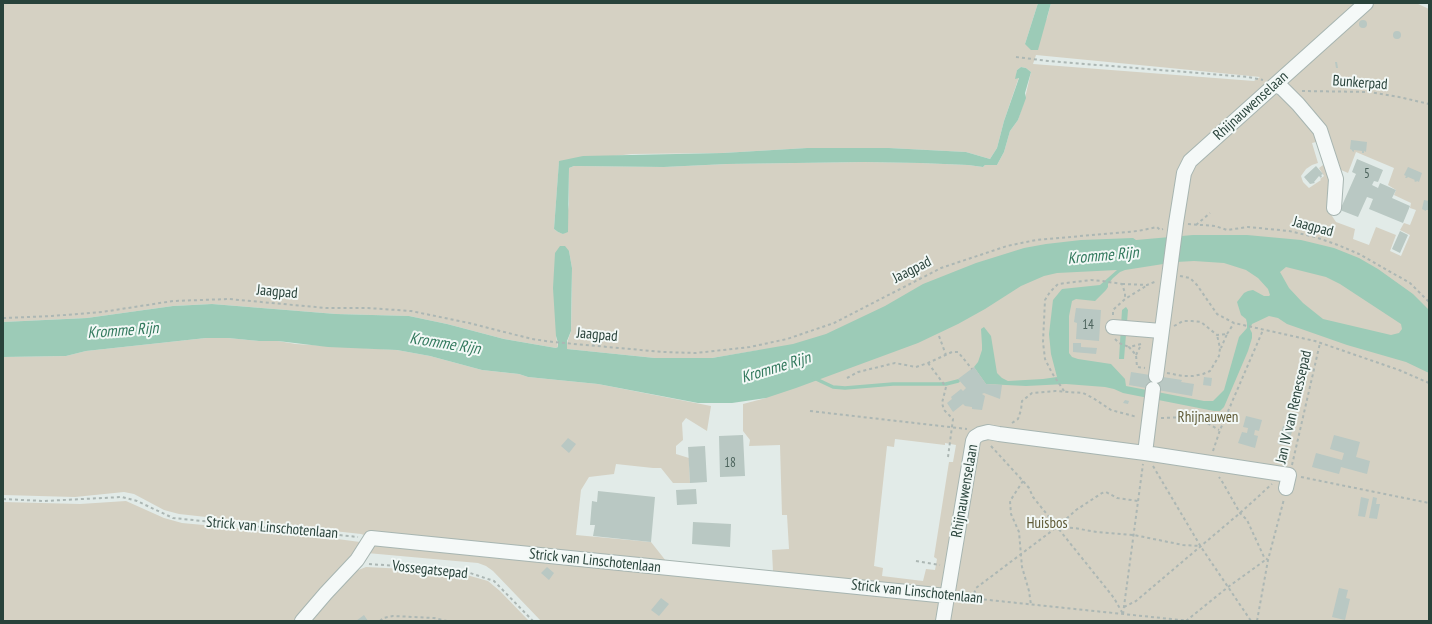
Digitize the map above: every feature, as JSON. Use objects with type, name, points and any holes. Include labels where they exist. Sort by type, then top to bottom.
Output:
[{"type":"street","name":"Rhijnauwenselaan","points":[[1169,272],[1172,228],[1184,173],[1190,161],[1366,3]]},
{"type":"street","points":[[1275,85],[1282,88],[1320,130],[1336,179],[1334,208]]},
{"type":"street","points":[[1145,453],[1169,272]]},
{"type":"street","points":[[1115,327],[1161,332]]},
{"type":"street","name":"Rhijnauwenselaan","points":[[943,621],[973,441],[975,437],[980,434],[988,432],[1145,453],[1208,464],[1274,473],[1288,482]]},
{"type":"street","points":[[302,621],[357,560],[371,538]]},
{"type":"street","name":"Strick van Linschotenlaan","points":[[371,538],[754,577],[914,591],[947,596]]},
{"type":"path","points":[[1016,57],[1260,79]]},
{"type":"path","name":"Bunkerpad","points":[[1289,96],[1307,90],[1370,92],[1429,104]]},
{"type":"path","points":[[1196,225],[1210,213]]},
{"type":"path","name":"Jaagpad","points":[[3,318],[102,312],[173,301],[229,299],[326,308],[368,308],[412,312],[469,323],[532,339],[568,344],[663,352],[696,353],[750,347],[787,339],[834,323],[941,268],[1007,246],[1036,240],[1138,231],[1158,227],[1160,230],[1196,225],[1215,226],[1227,230],[1248,227],[1289,231],[1315,237],[1359,254],[1410,283],[1429,302]]},
{"type":"path","points":[[1113,310],[1125,299],[1169,272],[1190,278],[1197,285],[1217,314],[1234,323],[1320,343],[1399,370],[1429,383]]},
{"type":"path","points":[[1064,391],[1052,373],[1046,359],[1043,342],[1045,300],[1050,292],[1058,284],[1091,280],[1102,280],[1122,284],[1148,285]]},
{"type":"path","points":[[1122,284],[1125,299]]},
{"type":"path","points":[[1161,332],[1183,321],[1201,322],[1217,335],[1220,348]]},
{"type":"path","points":[[1118,342],[1128,347],[1136,355],[1137,367],[1154,386],[1183,376],[1193,376],[1210,371],[1227,334],[1234,323]]},
{"type":"path","points":[[1263,330],[1220,430],[1208,464],[1223,483],[1240,513],[1247,520],[1264,557],[1268,560]]},
{"type":"path","points":[[1217,335],[1227,334]]},
{"type":"path","points":[[939,336],[946,355]]},
{"type":"path","name":"Jan IV van Renessepad","points":[[1257,621],[1268,560],[1288,482],[1320,343]]},
{"type":"path","points":[[1128,347],[1142,344]]},
{"type":"path","points":[[847,378],[858,372],[895,363],[916,368],[946,355],[958,352],[972,368]]},
{"type":"path","points":[[928,363],[946,387],[942,403],[944,410],[953,419],[948,457]]},
{"type":"path","points":[[999,434],[1018,419],[1022,401],[1032,393],[1055,391],[1082,393],[1094,398],[1112,410],[1136,417],[1150,419],[1189,417],[1202,420],[1220,430]]},
{"type":"path","points":[[810,411],[952,427],[972,430],[980,434],[1029,488],[1032,497],[1114,598],[1123,614]]},
{"type":"path","points":[[1123,614],[1145,453]]},
{"type":"path","points":[[1145,453],[1201,547],[1251,621]]},
{"type":"path","points":[[1124,607],[1136,601],[1271,486],[1274,473]]},
{"type":"path","points":[[1023,481],[1010,501],[1011,514],[1019,532],[1022,567],[1029,591],[1031,605]]},
{"type":"path","points":[[1288,482],[1429,503]]},
{"type":"path","points":[[972,598],[976,588],[1057,527],[1076,510],[1102,493],[1106,492],[1117,498],[1138,501]]},
{"type":"path","name":"Strick van Linschotenlaan","points":[[3,500],[44,501],[122,496],[137,501],[173,518],[371,538]]},
{"type":"path","points":[[1057,527],[1134,535],[1182,545],[1201,547]]},
{"type":"path","name":"Vossegatsepad","points":[[357,560],[365,565],[374,564],[453,570],[494,581],[533,621]]},
{"type":"path","points":[[1186,621],[1264,560],[1268,560]]},
{"type":"path","points":[[916,561],[952,568]]},
{"type":"path","name":"Strick van Linschotenlaan","points":[[947,596],[1190,621]]},
{"type":"path","points":[[380,621],[383,618],[393,616],[434,618],[447,621]]},
{"type":"green space","points":[[3,3],[1038,3],[1025,44],[1047,18],[1051,3],[1416,3],[1429,9],[1429,621],[541,621],[493,571],[486,566],[478,563],[367,553],[374,543],[773,572],[772,550],[789,549],[787,515],[782,515],[780,445],[749,446],[750,440],[743,431],[743,404],[766,398],[760,350],[712,358],[655,358],[567,349],[566,346],[571,331],[572,289],[572,268],[569,251],[556,336],[558,347],[556,348],[504,339],[409,316],[336,314],[212,304],[173,306],[87,318],[3,322]],"holes":[[[1036,55],[1260,77],[1254,81],[1033,64]],[[1021,67],[1026,68],[1031,72],[1018,120],[1010,131],[1004,152],[997,165],[985,165],[983,167],[968,165],[864,162],[727,164],[664,167],[574,166],[569,168],[569,204],[564,234],[554,229],[559,162],[632,154],[723,153],[807,148],[889,148],[966,152],[990,159],[997,148],[1004,121],[1019,77],[1016,78],[1017,70]],[[1320,141],[1339,169],[1348,173],[1356,152],[1394,168],[1388,185],[1396,190],[1394,195],[1411,203],[1410,208],[1416,210],[1410,225],[1404,223],[1400,230],[1410,235],[1401,256],[1390,251],[1396,235],[1376,227],[1369,245],[1353,239],[1355,229],[1336,222],[1332,216],[1329,170],[1323,165],[1319,168],[1324,176],[1320,179],[1321,180],[1309,188],[1303,182],[1301,176],[1306,169],[1318,163],[1312,143]],[[895,439],[956,445],[953,462],[949,462],[934,557],[937,559],[935,570],[926,569],[923,581],[882,576],[883,568],[874,566],[887,446],[894,447]]]},
{"type":"green space","points":[[206,338],[278,341],[296,344],[397,350],[430,356],[482,370],[519,374],[528,377],[598,384],[711,406],[707,431],[686,418],[682,423],[683,440],[676,446],[676,454],[689,458],[690,483],[673,483],[661,468],[616,464],[614,474],[589,477],[581,490],[576,535],[651,542],[666,561],[370,537],[361,534],[179,514],[164,510],[134,494],[124,492],[75,497],[3,495],[3,357],[66,356],[86,351]]},
{"type":"green space","points":[[126,501],[164,518],[182,523],[300,534],[360,542],[360,545],[299,621],[3,621],[3,502],[80,504]]},
{"type":"green space","points":[[366,567],[445,571],[488,581],[500,591],[529,621],[306,621],[356,571]]},
{"type":"water","points":[[1038,3],[1051,3],[1038,50],[1031,50],[1025,44]]},
{"type":"water","points":[[1021,67],[1026,68],[1031,72],[1025,93],[1026,98],[1018,120],[1010,131],[1004,152],[997,165],[985,165],[983,167],[968,165],[864,162],[727,164],[664,167],[574,166],[569,168],[568,232],[563,234],[554,229],[559,161],[583,156],[723,153],[807,148],[889,148],[966,152],[990,159],[997,148],[1004,121],[1019,78],[1015,79],[1017,70]]},
{"type":"water","name":"Kromme Rijn","points":[[1193,235],[1247,235],[1301,240],[1334,248],[1359,258],[1378,269],[1413,294],[1429,310],[1429,373],[1406,362],[1347,345],[1287,324],[1278,318],[1269,316],[1252,324],[1250,329],[1252,338],[1248,351],[1224,407],[1220,411],[1123,393],[1105,387],[1066,384],[1026,386],[986,384],[974,367],[978,362],[982,350],[981,329],[984,327],[991,336],[997,373],[1002,378],[1008,381],[1057,377],[1051,354],[1049,334],[1053,300],[1062,289],[1100,285],[1117,270],[1057,273],[1044,276],[1021,286],[958,324],[918,343],[766,398],[732,403],[698,403],[598,384],[528,377],[519,374],[482,370],[430,356],[397,350],[328,347],[278,341],[206,338],[86,351],[66,356],[3,357],[3,322],[87,318],[173,306],[212,304],[336,314],[409,316],[504,339],[556,348],[558,347],[558,343],[556,336],[553,288],[555,253],[560,246],[565,246],[569,251],[572,268],[571,331],[567,341],[567,349],[655,358],[712,358],[793,344],[826,334],[885,306],[923,284],[976,263],[1024,248],[1081,240],[1133,238],[1136,240]],"holes":[[[1194,261],[1224,263],[1246,270],[1258,278],[1268,289],[1270,295],[1264,296],[1253,290],[1248,291],[1244,293],[1237,302],[1241,315],[1246,319],[1247,328],[1239,337],[1224,390],[1213,401],[1204,401],[1126,386],[1125,379],[1111,364],[1072,357],[1069,353],[1069,316],[1072,301],[1076,299],[1095,301],[1106,290],[1108,284],[1113,278],[1125,270],[1176,262]],[[1286,267],[1326,277],[1340,284],[1401,324],[1402,329],[1399,333],[1391,335],[1323,319],[1303,303],[1289,288],[1280,272]]]},
{"type":"water","points":[[1126,307],[1128,310],[1124,359],[1119,359],[1122,310]]},
{"type":"building","points":[[1363,20],[1366,21],[1366,27],[1363,28],[1360,27],[1359,24],[1360,21]]},
{"type":"building","points":[[1397,31],[1400,32],[1400,38],[1397,39],[1394,38],[1393,35],[1394,32]]},
{"type":"building","points":[[1335,62],[1337,62],[1338,68],[1336,68]]},
{"type":"building","points":[[1351,140],[1367,142],[1366,152],[1364,151],[1364,153],[1362,153],[1362,151],[1352,151],[1350,149]]},
{"type":"building","points":[[1357,159],[1383,170],[1378,182],[1374,181],[1372,185],[1378,188],[1380,183],[1396,190],[1392,198],[1410,206],[1403,223],[1369,209],[1373,199],[1367,197],[1358,217],[1340,210],[1356,174],[1352,172]]},
{"type":"building","points":[[1316,166],[1323,174],[1321,175],[1321,178],[1319,176],[1314,182],[1315,183],[1310,184],[1304,177]]},
{"type":"building","points":[[1408,167],[1422,173],[1419,182],[1416,182],[1408,177],[1405,178],[1406,176],[1404,175]]},
{"type":"building","points":[[1424,200],[1429,201],[1429,210],[1426,211],[1422,209]]},
{"type":"building","points":[[1400,231],[1408,235],[1400,253],[1392,249]]},
{"type":"building","points":[[1076,308],[1101,310],[1099,341],[1076,339],[1077,323],[1074,322]]},
{"type":"building","points":[[1073,343],[1081,343],[1081,347],[1097,348],[1096,354],[1073,352]]},
{"type":"building","points":[[974,367],[986,384],[1002,385],[1000,399],[984,393],[982,394],[985,396],[982,410],[972,409],[972,407],[965,406],[963,404],[953,412],[947,403],[952,399],[951,397],[961,389],[963,391],[966,388],[958,379]]},
{"type":"building","points":[[1131,372],[1182,380],[1181,382],[1194,384],[1192,396],[1129,385]]},
{"type":"building","points":[[1204,377],[1212,378],[1211,386],[1203,385]]},
{"type":"building","points":[[1125,400],[1129,401],[1128,404],[1123,403]]},
{"type":"building","points":[[1246,416],[1262,420],[1259,431],[1255,430],[1254,435],[1258,436],[1255,448],[1238,443],[1242,432],[1247,433],[1248,428],[1243,427]]},
{"type":"building","points":[[1283,426],[1293,428],[1288,446],[1278,444]]},
{"type":"building","points":[[743,435],[745,476],[720,477],[719,436]]},
{"type":"building","points":[[1334,435],[1360,442],[1356,457],[1370,461],[1367,474],[1341,467],[1339,474],[1312,467],[1316,453],[1342,460],[1344,453],[1330,449]]},
{"type":"building","points":[[568,438],[576,444],[569,453],[561,446]]},
{"type":"building","points":[[705,446],[707,482],[690,483],[688,447]]},
{"type":"building","points":[[696,489],[697,504],[677,505],[676,490]]},
{"type":"building","points":[[598,491],[655,497],[651,542],[593,536],[595,525],[590,525],[592,501],[597,502]]},
{"type":"building","points":[[1361,497],[1369,499],[1365,517],[1358,516]]},
{"type":"building","points":[[1373,497],[1377,498],[1376,504],[1380,504],[1377,519],[1369,518]]},
{"type":"building","points":[[693,522],[731,524],[730,547],[692,544]]},
{"type":"building","points":[[547,567],[554,573],[549,580],[541,573]]},
{"type":"building","points":[[1339,588],[1348,590],[1346,598],[1350,599],[1345,620],[1332,617]]},
{"type":"building","points":[[661,598],[669,604],[659,616],[651,610]]},
{"type":"building","points":[[364,615],[368,621],[356,621]]},
{"type":"waterway","points":[[814,378],[833,387],[845,388],[893,384],[946,384],[958,381]]},
{"type":"park label","name":"Rhijnauwen","points":[[1208,418]]},
{"type":"park label","name":"Huisbos","points":[[1047,524]]}]
